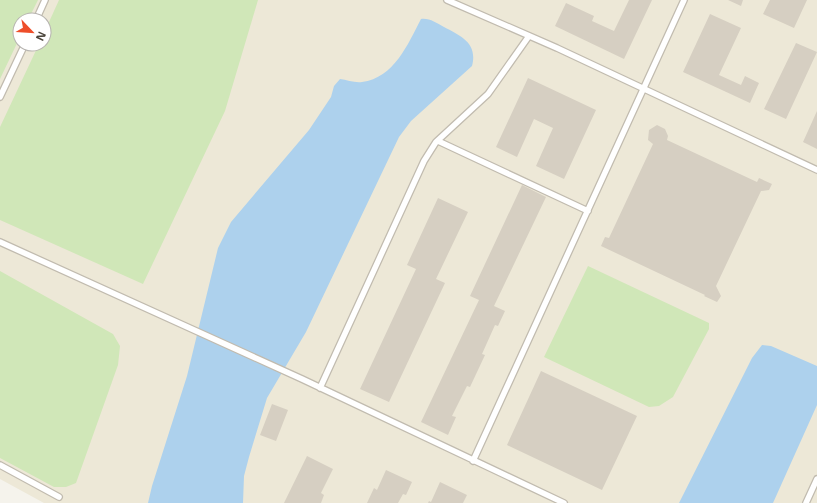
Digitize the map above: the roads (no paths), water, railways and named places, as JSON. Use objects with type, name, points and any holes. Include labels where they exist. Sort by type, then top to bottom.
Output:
[{"type":"lane","points":[[40,12],[45,0]]},
{"type":"lane","points":[[448,0],[817,170]]},
{"type":"lane","points":[[473,461],[684,0]]},
{"type":"lane","points":[[320,388],[415,178],[438,141],[488,94],[529,36]]},
{"type":"lane","points":[[0,97],[20,52]]},
{"type":"lane","points":[[438,141],[588,211]]},
{"type":"lane","points":[[0,242],[320,388],[564,503]]},
{"type":"lane","points":[[0,465],[59,498]]},
{"type":"lane","points":[[807,503],[817,479]]},
{"type":"water","points":[[421,19],[433,21],[467,41],[473,51],[472,66],[411,121],[399,137],[306,332],[267,398],[244,476],[243,503],[148,503],[187,376],[218,248],[231,222],[309,130],[331,97],[334,86],[340,79],[362,82],[383,74],[399,58]]},
{"type":"water","points":[[762,345],[771,346],[817,366],[817,405],[773,503],[679,503],[752,358]]}]
